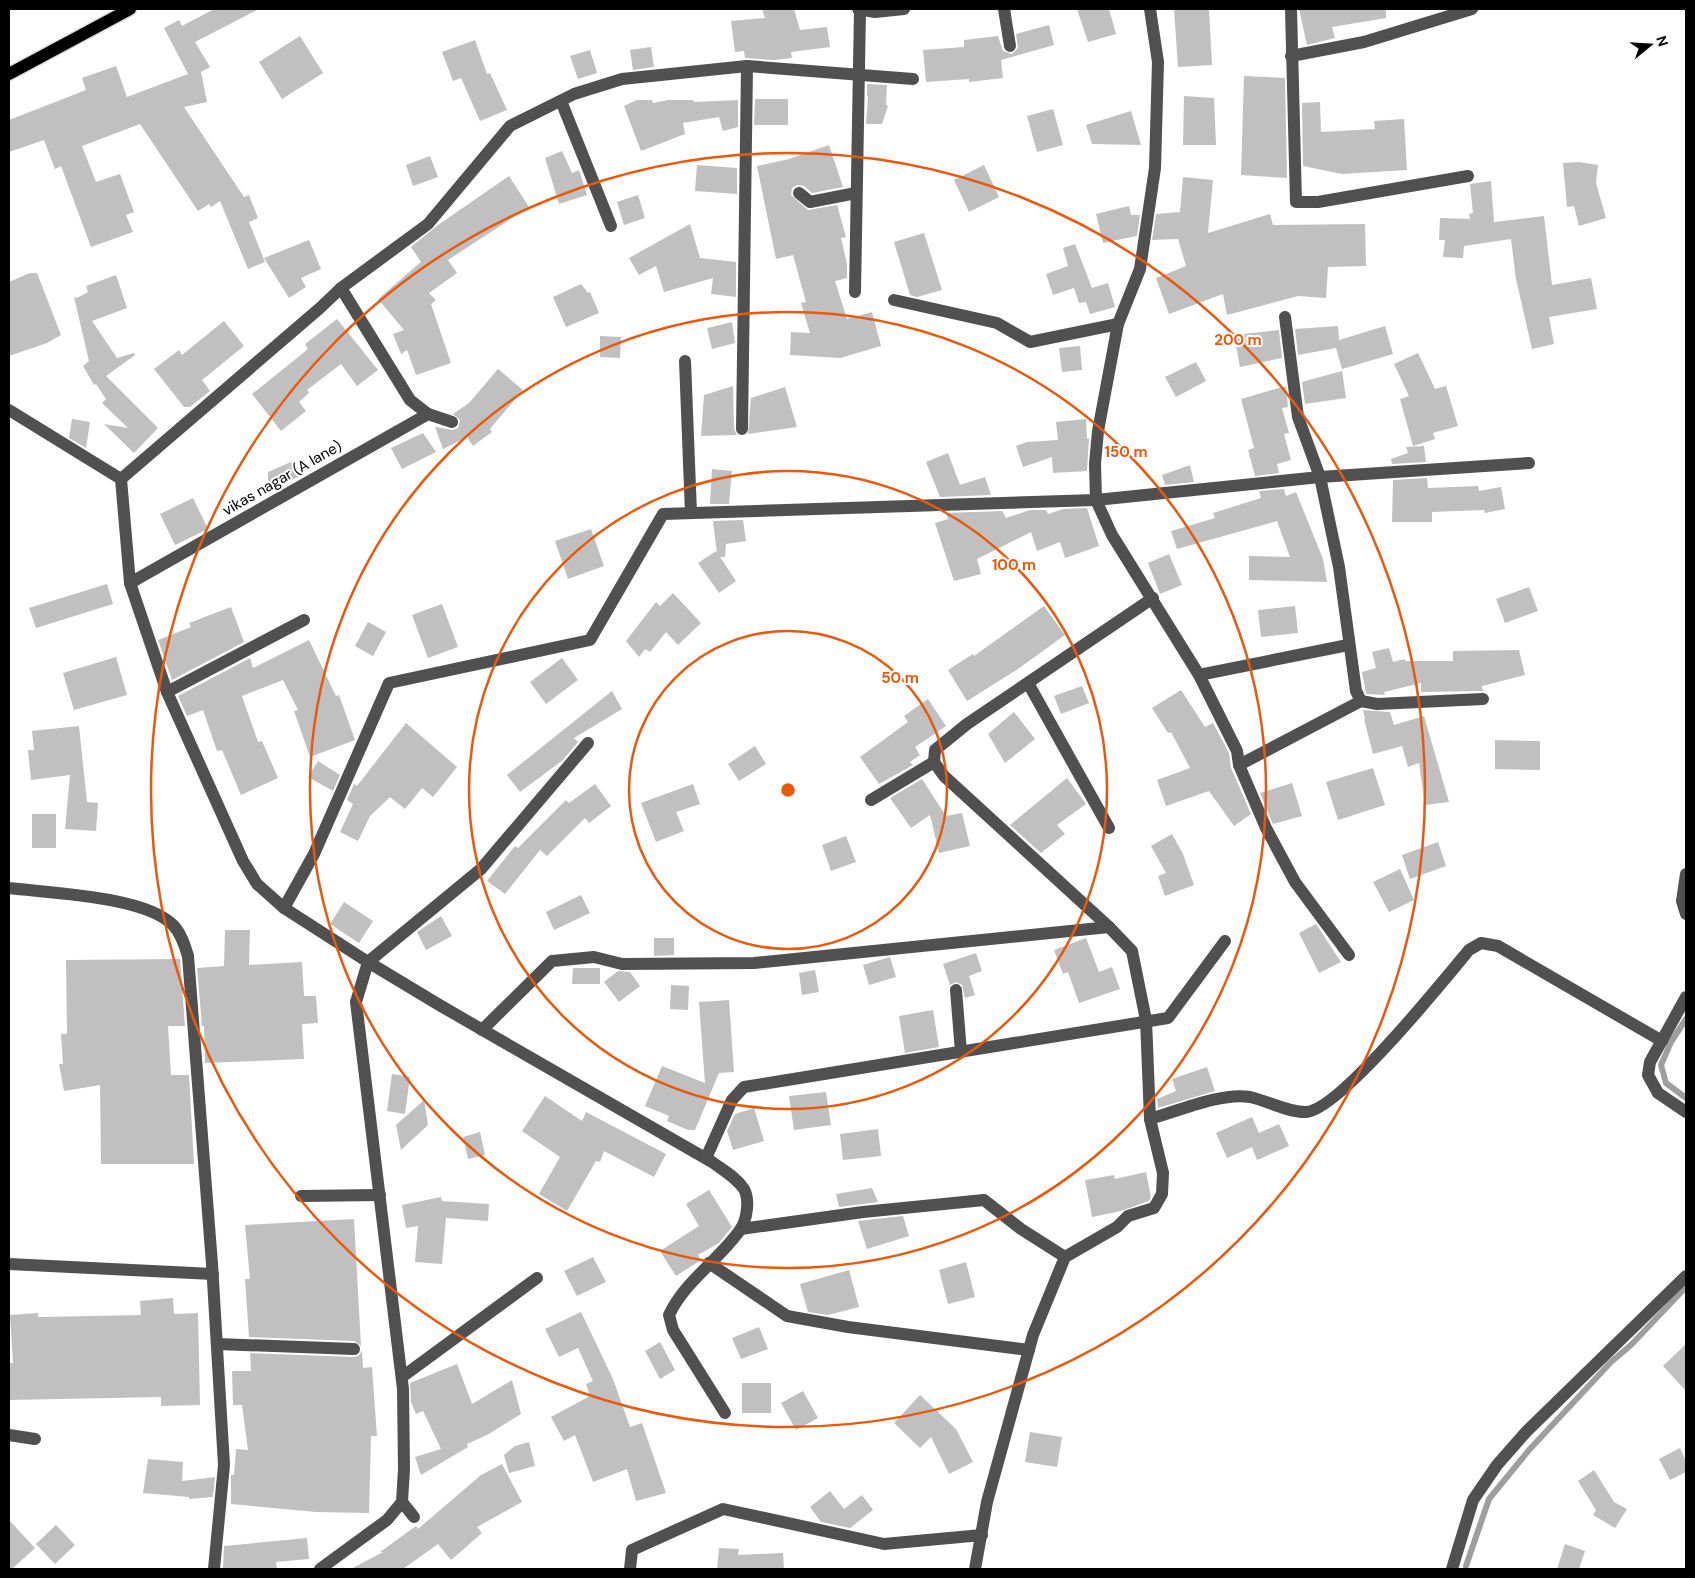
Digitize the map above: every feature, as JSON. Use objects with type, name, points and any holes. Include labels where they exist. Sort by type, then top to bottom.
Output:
[{"type":"main road","points":[[9,74],[130,9]]},
{"type":"street","points":[[855,292],[859,9],[875,12],[904,9]]},
{"type":"street","points":[[1004,9],[1010,46]]},
{"type":"street","points":[[1150,9],[1158,62],[1155,168],[1140,269],[1118,324],[1098,431],[1095,464],[1096,500],[1112,535],[1199,674],[1236,752],[1239,765],[1266,828],[1294,882],[1349,955]]},
{"type":"street","points":[[1291,9],[1296,202],[1318,202],[1468,176]]},
{"type":"street","points":[[1291,56],[1364,42],[1472,9]]},
{"type":"street","points":[[742,429],[748,66]]},
{"type":"street","points":[[121,479],[341,288],[428,224],[510,126],[574,94],[622,79],[748,66],[913,79]]},
{"type":"street","points":[[561,101],[611,226]]},
{"type":"street","points":[[799,193],[810,202],[856,193]]},
{"type":"street","points":[[341,288],[410,400],[428,414],[452,422]]},
{"type":"street","points":[[894,300],[997,323],[1030,342],[1118,324]]},
{"type":"street","points":[[1285,317],[1298,417],[1320,478],[1339,567],[1348,645],[1356,691],[1362,701]]},
{"type":"street","points":[[685,361],[691,513]]},
{"type":"street","points":[[9,410],[121,479]]},
{"type":"street","name":"vikas nagar (A lane)","points":[[130,583],[428,414]]},
{"type":"street","points":[[284,908],[314,854],[389,683],[590,640],[663,514],[1096,500],[1320,478],[1530,463]]},
{"type":"street","points":[[121,479],[130,583],[167,692],[243,861],[257,884],[284,908],[368,962],[482,1030],[706,1158],[737,1180],[745,1191],[748,1206],[741,1229],[674,1304],[669,1314],[673,1330],[725,1413]]},
{"type":"street","points":[[974,1569],[988,1502],[1029,1350],[1066,1257],[1117,1227],[1128,1216],[1154,1208],[1160,1198],[1163,1173],[1150,1119],[1146,1020],[1132,951],[944,776],[934,762],[935,750],[967,724],[1153,598]]},
{"type":"street","points":[[167,692],[304,620]]},
{"type":"street","points":[[1199,674],[1348,645]]},
{"type":"street","points":[[1028,683],[1109,828]]},
{"type":"street","points":[[1239,765],[1362,701],[1377,704],[1483,699]]},
{"type":"street","points":[[320,1569],[387,1520],[402,1502],[404,1469],[402,1377],[356,1002],[368,962],[481,869],[588,743]]},
{"type":"street","points":[[871,800],[934,762]]},
{"type":"street","points":[[1686,874],[1682,902],[1686,914]]},
{"type":"street","points":[[9,888],[117,901],[144,909],[168,921],[179,934],[191,966],[213,1274],[224,1464],[214,1569]]},
{"type":"street","points":[[482,1030],[552,961],[594,957],[622,964],[754,963],[1108,927]]},
{"type":"street","points":[[706,1158],[732,1100],[740,1089],[744,1087],[1146,1020],[1168,1018],[1225,941]]},
{"type":"street","points":[[1150,1119],[1227,1097],[1249,1097],[1297,1111],[1314,1111],[1363,1072],[1469,950],[1481,943],[1498,946],[1662,1041]]},
{"type":"street","points":[[956,990],[961,1052]]},
{"type":"street","points":[[1686,997],[1649,1066],[1650,1082],[1663,1097],[1686,1112]]},
{"type":"street","points":[[301,1196],[380,1195]]},
{"type":"street","points":[[741,1229],[863,1212],[984,1200],[1021,1229],[1066,1257]]},
{"type":"street","points":[[709,1263],[788,1316],[848,1327],[1029,1350]]},
{"type":"street","points":[[9,1264],[213,1274]]},
{"type":"street","points":[[1452,1569],[1473,1500],[1497,1465],[1526,1432],[1686,1276]]},
{"type":"street","points":[[402,1377],[537,1278]]},
{"type":"street","points":[[217,1344],[354,1349]]},
{"type":"street","points":[[9,1435],[35,1439]]},
{"type":"street","points":[[402,1502],[414,1517]]},
{"type":"street","points":[[630,1569],[632,1550],[723,1509],[884,1544],[982,1535]]},
{"type":"building","points":[[214,9],[259,9],[195,42],[210,67],[201,72],[207,102],[184,107],[244,197],[249,195],[258,218],[249,222],[265,262],[248,269],[220,201],[211,207],[209,204],[198,211],[140,124],[82,146],[96,182],[120,174],[134,212],[126,215],[133,232],[91,247],[61,166],[55,169],[44,140],[9,152],[9,120],[86,90],[82,78],[116,66],[127,97],[188,74],[164,28],[179,20],[182,26]]},
{"type":"building","points":[[762,9],[794,9],[800,30],[827,27],[830,47],[791,52],[792,58],[774,60],[745,58],[744,51],[735,52],[731,21],[765,18]]},
{"type":"building","points":[[1077,9],[1109,9],[1116,34],[1088,42]]},
{"type":"building","points":[[1174,9],[1209,9],[1212,65],[1178,67]]},
{"type":"building","points":[[1299,9],[1386,9],[1386,18],[1332,27],[1335,38],[1307,45]]},
{"type":"building","points":[[1049,25],[1054,45],[1001,60],[1003,78],[969,82],[969,79],[926,82],[923,50],[964,47],[964,40],[998,36],[1003,51],[1012,54],[1018,48],[1016,34]]},
{"type":"building","points":[[300,36],[323,73],[282,99],[259,62]]},
{"type":"building","points":[[475,40],[487,74],[490,73],[507,110],[480,121],[461,78],[453,81],[442,52]]},
{"type":"building","points":[[651,47],[654,67],[633,70],[630,50]]},
{"type":"building","points":[[590,50],[597,73],[578,79],[570,56]]},
{"type":"building","points":[[1244,76],[1285,78],[1287,178],[1241,175]]},
{"type":"building","points":[[867,84],[887,85],[886,105],[888,106],[882,124],[866,124]]},
{"type":"building","points":[[1184,96],[1214,98],[1216,145],[1183,145]]},
{"type":"building","points":[[755,99],[788,99],[788,125],[754,125]]},
{"type":"building","points":[[637,100],[652,100],[653,103],[668,100],[693,100],[694,102],[738,100],[738,127],[723,131],[719,117],[683,123],[685,134],[641,151],[624,106]]},
{"type":"building","points":[[1320,102],[1321,132],[1375,129],[1374,121],[1404,119],[1407,170],[1342,174],[1303,166],[1302,103]]},
{"type":"building","points":[[1053,109],[1063,145],[1037,152],[1027,116]]},
{"type":"building","points":[[1131,111],[1141,145],[1092,144],[1086,125]]},
{"type":"building","points":[[829,145],[843,187],[812,193],[804,186],[797,185],[792,188],[791,195],[808,210],[837,205],[846,237],[841,238],[847,264],[847,278],[835,281],[847,319],[872,312],[881,346],[840,358],[790,355],[791,332],[810,333],[801,303],[806,302],[793,255],[776,259],[757,166],[789,159]]},
{"type":"building","points":[[562,151],[572,173],[579,170],[587,195],[559,204],[545,158]]},
{"type":"building","points":[[430,156],[438,177],[413,186],[406,165]]},
{"type":"building","points":[[1579,162],[1598,165],[1596,183],[1606,218],[1579,226],[1574,206],[1567,207],[1563,163]]},
{"type":"building","points":[[697,165],[737,168],[737,194],[695,191]]},
{"type":"building","points":[[984,165],[999,197],[969,212],[954,180]]},
{"type":"building","points":[[509,176],[529,207],[448,260],[457,273],[429,293],[436,300],[431,304],[451,363],[416,375],[407,350],[401,354],[393,334],[404,330],[378,299],[421,262],[411,247],[438,225]]},
{"type":"building","points":[[1183,177],[1213,180],[1208,233],[1270,214],[1273,225],[1365,224],[1366,266],[1328,267],[1326,298],[1298,296],[1227,315],[1223,294],[1169,314],[1156,278],[1186,266],[1178,239],[1152,240],[1156,214],[1180,212]]},
{"type":"building","points":[[1491,181],[1494,222],[1544,216],[1552,285],[1591,278],[1597,309],[1549,317],[1554,344],[1532,349],[1516,279],[1511,239],[1464,246],[1463,258],[1443,257],[1445,240],[1439,240],[1440,218],[1470,219],[1469,214],[1473,213],[1470,184]]},
{"type":"building","points":[[638,195],[645,218],[624,225],[617,202]]},
{"type":"building","points":[[1129,206],[1131,215],[1140,215],[1137,236],[1103,243],[1096,214]]},
{"type":"building","points":[[690,224],[700,258],[736,262],[736,297],[711,294],[713,278],[664,292],[656,266],[639,275],[629,258]]},
{"type":"building","points":[[924,233],[942,290],[917,297],[910,295],[894,242]]},
{"type":"building","points":[[309,240],[321,269],[301,278],[306,287],[289,298],[264,258]]},
{"type":"building","points":[[1075,244],[1092,288],[1108,283],[1115,307],[1090,314],[1086,302],[1079,303],[1074,288],[1053,295],[1046,274],[1068,266],[1063,248]]},
{"type":"building","points":[[30,273],[37,273],[61,335],[47,343],[9,356],[9,282]]},
{"type":"building","points":[[116,275],[127,308],[92,321],[117,358],[134,353],[135,355],[106,376],[158,428],[134,453],[104,424],[128,428],[102,403],[106,399],[96,384],[94,385],[83,366],[89,361],[74,297],[77,298],[88,292],[86,286]]},
{"type":"building","points":[[581,284],[588,293],[590,292],[599,313],[566,327],[553,297]]},
{"type":"building","points":[[337,319],[378,370],[357,386],[341,364],[307,390],[309,393],[299,402],[306,411],[281,431],[252,394],[308,349],[305,344]]},
{"type":"building","points":[[224,321],[244,346],[202,380],[210,391],[190,407],[184,407],[154,369],[179,350],[182,355]]},
{"type":"building","points":[[732,322],[735,343],[712,349],[707,328]]},
{"type":"building","points":[[1338,326],[1339,340],[1385,326],[1393,354],[1342,369],[1336,348],[1298,355],[1295,329]]},
{"type":"building","points":[[1279,330],[1282,358],[1240,367],[1234,335]]},
{"type":"building","points":[[600,336],[621,337],[620,358],[600,357]]},
{"type":"building","points":[[1080,346],[1082,370],[1062,372],[1059,348]]},
{"type":"building","points":[[1418,353],[1435,389],[1446,386],[1458,426],[1433,433],[1435,439],[1413,446],[1400,399],[1409,396],[1394,364]]},
{"type":"building","points":[[1196,362],[1206,381],[1176,397],[1165,377]]},
{"type":"building","points":[[498,369],[523,390],[490,429],[492,432],[473,446],[467,437],[443,449],[435,427],[453,430],[458,428],[460,420],[453,414],[469,403]]},
{"type":"building","points":[[1342,371],[1346,398],[1305,404],[1302,382]]},
{"type":"building","points":[[733,386],[734,429],[737,435],[701,436],[704,395]]},
{"type":"building","points":[[1286,386],[1288,407],[1282,408],[1289,433],[1284,434],[1291,460],[1277,464],[1279,473],[1255,476],[1248,450],[1254,448],[1241,399]]},
{"type":"building","points":[[785,387],[797,427],[748,434],[751,398]]},
{"type":"building","points":[[72,419],[90,422],[86,448],[69,438]]},
{"type":"building","points":[[1086,419],[1087,439],[1089,438],[1087,471],[1053,473],[1052,457],[1023,467],[1016,446],[1027,442],[1058,440],[1056,422]]},
{"type":"building","points":[[423,433],[436,452],[402,469],[391,448]]},
{"type":"building","points":[[1424,446],[1426,462],[1392,464],[1391,459],[1408,453],[1406,447]]},
{"type":"building","points":[[948,453],[960,485],[985,477],[991,495],[940,497],[926,462]]},
{"type":"building","points":[[291,462],[298,477],[273,489],[268,479],[268,472]]},
{"type":"building","points":[[1190,465],[1194,482],[1165,485],[1162,475]]},
{"type":"building","points":[[712,469],[732,471],[729,504],[710,504]]},
{"type":"building","points":[[1427,478],[1428,488],[1478,486],[1479,491],[1501,487],[1505,509],[1485,513],[1484,510],[1432,512],[1432,522],[1392,522],[1393,480]]},
{"type":"building","points":[[1284,489],[1286,496],[1296,492],[1323,559],[1327,582],[1249,580],[1249,556],[1290,557],[1277,521],[1177,549],[1171,531],[1215,518],[1213,513],[1261,498],[1259,491]]},
{"type":"building","points":[[193,498],[208,529],[175,545],[160,514]]},
{"type":"building","points":[[1087,508],[1099,546],[1065,558],[1060,542],[1037,551],[1031,532],[977,559],[981,574],[954,581],[935,523],[948,519],[946,513],[1002,511],[1006,518],[1030,510],[1046,510],[1048,514],[1063,509]]},
{"type":"building","points":[[743,520],[746,541],[726,544],[725,557],[720,557],[736,581],[719,593],[698,563],[716,551],[717,553],[713,521]]},
{"type":"building","points":[[591,529],[604,566],[568,579],[555,541]]},
{"type":"building","points":[[1169,554],[1182,585],[1160,594],[1148,563]]},
{"type":"building","points":[[107,584],[113,604],[36,628],[29,608]]},
{"type":"building","points":[[1529,587],[1538,611],[1505,623],[1496,599]]},
{"type":"building","points":[[673,593],[701,623],[678,645],[666,632],[650,652],[645,649],[639,657],[626,641],[656,602],[660,606]]},
{"type":"building","points":[[442,604],[458,647],[428,658],[412,615]]},
{"type":"building","points":[[1044,606],[1065,635],[1018,669],[967,701],[948,670],[973,654],[974,656]]},
{"type":"building","points":[[1295,606],[1298,633],[1261,637],[1258,610]]},
{"type":"building","points":[[231,607],[244,642],[172,680],[158,640],[191,627],[189,623]]},
{"type":"building","points":[[368,622],[386,632],[373,656],[355,646]]},
{"type":"building","points":[[309,640],[336,696],[339,695],[355,740],[310,757],[294,711],[298,710],[283,680],[242,696],[258,742],[262,741],[278,778],[241,795],[222,750],[217,751],[203,710],[187,716],[178,696],[250,658],[253,668]]},
{"type":"building","points":[[1389,648],[1393,662],[1405,659],[1405,661],[1453,661],[1453,651],[1519,650],[1525,675],[1482,686],[1483,691],[1421,692],[1421,683],[1384,692],[1385,695],[1366,694],[1362,672],[1376,668],[1372,652]]},
{"type":"building","points":[[116,657],[127,695],[74,710],[63,673]]},
{"type":"building","points":[[562,658],[578,680],[546,704],[530,682]]},
{"type":"building","points":[[1082,686],[1089,703],[1061,714],[1054,696]]},
{"type":"building","points":[[1181,690],[1205,727],[1213,723],[1229,753],[1231,768],[1251,814],[1234,826],[1209,791],[1166,806],[1157,780],[1190,768],[1171,732],[1168,733],[1152,708]]},
{"type":"building","points":[[612,691],[622,709],[574,738],[578,742],[563,760],[520,792],[507,775]]},
{"type":"building","points":[[928,699],[946,726],[915,747],[920,755],[910,762],[913,765],[879,784],[860,757],[908,722],[904,716]]},
{"type":"building","points":[[1363,710],[1390,712],[1394,725],[1424,716],[1449,802],[1425,805],[1419,763],[1408,767],[1402,746],[1373,754]]},
{"type":"building","points":[[1014,712],[1035,739],[1005,763],[988,734]]},
{"type":"building","points":[[406,723],[457,767],[433,797],[422,788],[405,809],[390,797],[370,816],[358,841],[340,832],[353,804],[347,800],[354,784],[357,786]]},
{"type":"building","points":[[79,726],[87,802],[98,803],[96,831],[65,829],[70,775],[31,780],[28,750],[34,750],[32,731]]},
{"type":"building","points":[[1495,740],[1540,741],[1540,770],[1495,769]]},
{"type":"building","points":[[755,746],[766,764],[739,781],[728,764]]},
{"type":"building","points":[[318,761],[340,775],[333,791],[308,777]]},
{"type":"building","points":[[1373,768],[1385,805],[1338,820],[1326,782]]},
{"type":"building","points":[[1067,778],[1086,804],[1057,825],[1065,834],[1041,853],[1010,825]]},
{"type":"building","points":[[922,779],[946,816],[962,813],[970,846],[939,853],[930,815],[911,828],[890,798]]},
{"type":"building","points":[[1292,783],[1302,816],[1273,824],[1260,793]]},
{"type":"building","points":[[595,784],[611,806],[589,823],[585,818],[547,856],[540,850],[505,894],[487,881],[515,846],[518,848],[566,800],[569,803]]},
{"type":"building","points":[[693,784],[700,804],[676,812],[684,831],[656,842],[641,803]]},
{"type":"building","points":[[32,814],[56,814],[56,848],[32,848]]},
{"type":"building","points":[[1172,834],[1183,854],[1194,885],[1165,896],[1158,876],[1166,873],[1151,846]]},
{"type":"building","points":[[846,836],[856,862],[831,871],[822,845]]},
{"type":"building","points":[[1438,842],[1446,866],[1410,879],[1402,855]]},
{"type":"building","points":[[1400,869],[1414,900],[1389,912],[1373,882]]},
{"type":"building","points":[[581,895],[590,913],[554,930],[546,912]]},
{"type":"building","points":[[344,902],[373,921],[359,943],[330,924]]},
{"type":"building","points":[[441,916],[452,936],[426,950],[417,932]]},
{"type":"building","points":[[1316,924],[1341,962],[1319,973],[1299,933]]},
{"type":"building","points":[[225,930],[250,930],[249,965],[302,962],[304,996],[316,996],[318,1023],[302,1024],[304,1059],[205,1063],[204,1026],[202,1026],[197,968],[224,966]]},
{"type":"building","points":[[654,938],[674,938],[674,955],[654,956]]},
{"type":"building","points":[[1086,938],[1099,972],[1112,967],[1120,989],[1079,1003],[1068,972],[1063,974],[1054,950]]},
{"type":"building","points":[[976,953],[982,971],[969,976],[975,995],[965,998],[962,985],[956,982],[950,985],[943,964]]},
{"type":"building","points":[[890,957],[896,977],[869,985],[863,965]]},
{"type":"building","points":[[180,959],[185,1026],[168,1026],[171,1075],[189,1075],[194,1164],[101,1164],[100,1085],[64,1091],[59,1064],[63,1064],[61,1034],[67,1034],[66,960]]},
{"type":"building","points":[[573,968],[600,968],[600,984],[572,984]]},
{"type":"building","points":[[815,970],[819,992],[802,995],[799,973]]},
{"type":"building","points":[[618,971],[630,972],[640,986],[619,1002],[604,982]]},
{"type":"building","points":[[671,985],[689,986],[688,1010],[670,1009]]},
{"type":"building","points":[[729,1000],[734,1072],[719,1073],[695,1130],[688,1130],[667,1121],[669,1116],[645,1106],[662,1066],[705,1083],[699,1002]]},
{"type":"building","points":[[933,1010],[939,1047],[905,1053],[899,1016]]},
{"type":"building","points":[[1207,1067],[1215,1091],[1158,1108],[1157,1099],[1176,1091],[1172,1079]]},
{"type":"building","points":[[392,1074],[410,1077],[405,1114],[387,1111]]},
{"type":"building","points":[[826,1092],[831,1125],[794,1130],[789,1096]]},
{"type":"building","points":[[545,1096],[582,1121],[586,1112],[666,1154],[654,1177],[604,1151],[600,1162],[596,1161],[567,1211],[539,1194],[560,1157],[522,1131]]},
{"type":"building","points":[[424,1100],[428,1125],[401,1150],[396,1125]]},
{"type":"building","points":[[754,1108],[764,1141],[733,1150],[727,1131],[735,1114]]},
{"type":"building","points":[[1252,1117],[1259,1133],[1279,1124],[1289,1146],[1257,1160],[1252,1147],[1227,1158],[1216,1133]]},
{"type":"building","points":[[878,1129],[881,1156],[843,1160],[840,1134]]},
{"type":"building","points":[[480,1132],[485,1155],[468,1159],[463,1137]]},
{"type":"building","points":[[1146,1172],[1151,1197],[1149,1201],[1121,1211],[1092,1217],[1085,1180],[1114,1175],[1115,1179]]},
{"type":"building","points":[[872,1188],[878,1202],[839,1207],[836,1194]]},
{"type":"building","points":[[709,1190],[732,1227],[719,1243],[698,1255],[701,1260],[676,1276],[660,1251],[699,1226],[686,1204]]},
{"type":"building","points":[[441,1197],[442,1201],[489,1204],[488,1221],[446,1218],[442,1264],[415,1262],[418,1226],[406,1228],[402,1205]]},
{"type":"building","points":[[903,1216],[909,1236],[867,1249],[858,1221]]},
{"type":"building","points":[[354,1219],[361,1346],[354,1341],[249,1337],[245,1279],[250,1279],[245,1225]]},
{"type":"building","points":[[593,1257],[606,1282],[577,1296],[564,1271]]},
{"type":"building","points":[[966,1262],[975,1297],[948,1304],[939,1270]]},
{"type":"building","points":[[849,1270],[859,1307],[828,1315],[808,1312],[800,1284]]},
{"type":"building","points":[[173,1298],[174,1314],[198,1313],[200,1405],[161,1406],[161,1397],[9,1400],[9,1363],[13,1363],[10,1315],[38,1313],[38,1317],[141,1315],[140,1301]]},
{"type":"building","points":[[581,1312],[613,1379],[630,1427],[642,1423],[666,1493],[636,1501],[627,1469],[593,1482],[575,1435],[564,1441],[551,1417],[590,1396],[586,1384],[593,1381],[578,1348],[559,1357],[545,1329]]},
{"type":"building","points":[[759,1327],[768,1349],[741,1359],[732,1338]]},
{"type":"building","points":[[660,1342],[675,1370],[660,1379],[645,1351]]},
{"type":"building","points":[[1686,1344],[1686,1391],[1663,1366]]},
{"type":"building","points":[[362,1351],[363,1368],[372,1367],[377,1436],[371,1436],[369,1513],[316,1512],[231,1504],[231,1475],[234,1475],[236,1449],[248,1450],[242,1405],[233,1405],[232,1371],[251,1371],[250,1353],[354,1357],[358,1356]]},
{"type":"building","points":[[457,1364],[472,1404],[512,1380],[521,1414],[487,1435],[467,1444],[468,1447],[421,1475],[415,1457],[441,1449],[423,1411],[416,1414],[411,1402],[410,1383]]},
{"type":"building","points":[[742,1383],[771,1383],[771,1413],[742,1413]]},
{"type":"building","points":[[803,1391],[818,1418],[796,1430],[781,1403]]},
{"type":"building","points":[[920,1395],[956,1429],[973,1462],[949,1474],[931,1437],[920,1448],[894,1423]]},
{"type":"building","points":[[1030,1432],[1062,1437],[1057,1467],[1025,1462]]},
{"type":"building","points":[[529,1442],[535,1466],[509,1473],[504,1455],[515,1446]]},
{"type":"building","points":[[1680,1448],[1686,1461],[1686,1472],[1670,1480],[1659,1459]]},
{"type":"building","points":[[148,1459],[183,1462],[182,1481],[215,1477],[213,1497],[189,1499],[189,1497],[143,1493]]},
{"type":"building","points":[[502,1464],[522,1502],[477,1527],[482,1533],[451,1560],[438,1544],[403,1569],[351,1569],[383,1552],[380,1552],[416,1526],[418,1529],[481,1475]]},
{"type":"building","points":[[1594,1470],[1614,1502],[1627,1509],[1615,1528],[1593,1515],[1596,1510],[1578,1481]]},
{"type":"building","points":[[830,1491],[844,1509],[862,1495],[873,1510],[850,1528],[821,1522],[810,1507]]},
{"type":"building","points":[[9,1520],[35,1548],[12,1569],[9,1569]]},
{"type":"building","points":[[56,1525],[75,1545],[55,1564],[36,1544]]},
{"type":"building","points":[[307,1538],[309,1559],[276,1562],[277,1569],[223,1569],[224,1546]]},
{"type":"building","points":[[1565,1544],[1585,1551],[1579,1569],[1557,1569]]},
{"type":"building","points":[[719,1548],[739,1549],[738,1555],[783,1553],[784,1569],[717,1569]]},
{"type":"waterway","points":[[1686,1019],[1671,1042],[1661,1065],[1666,1083],[1686,1098]]},
{"type":"waterway","points":[[1466,1566],[1489,1499],[1529,1450],[1611,1362],[1631,1345],[1686,1287]]}]
